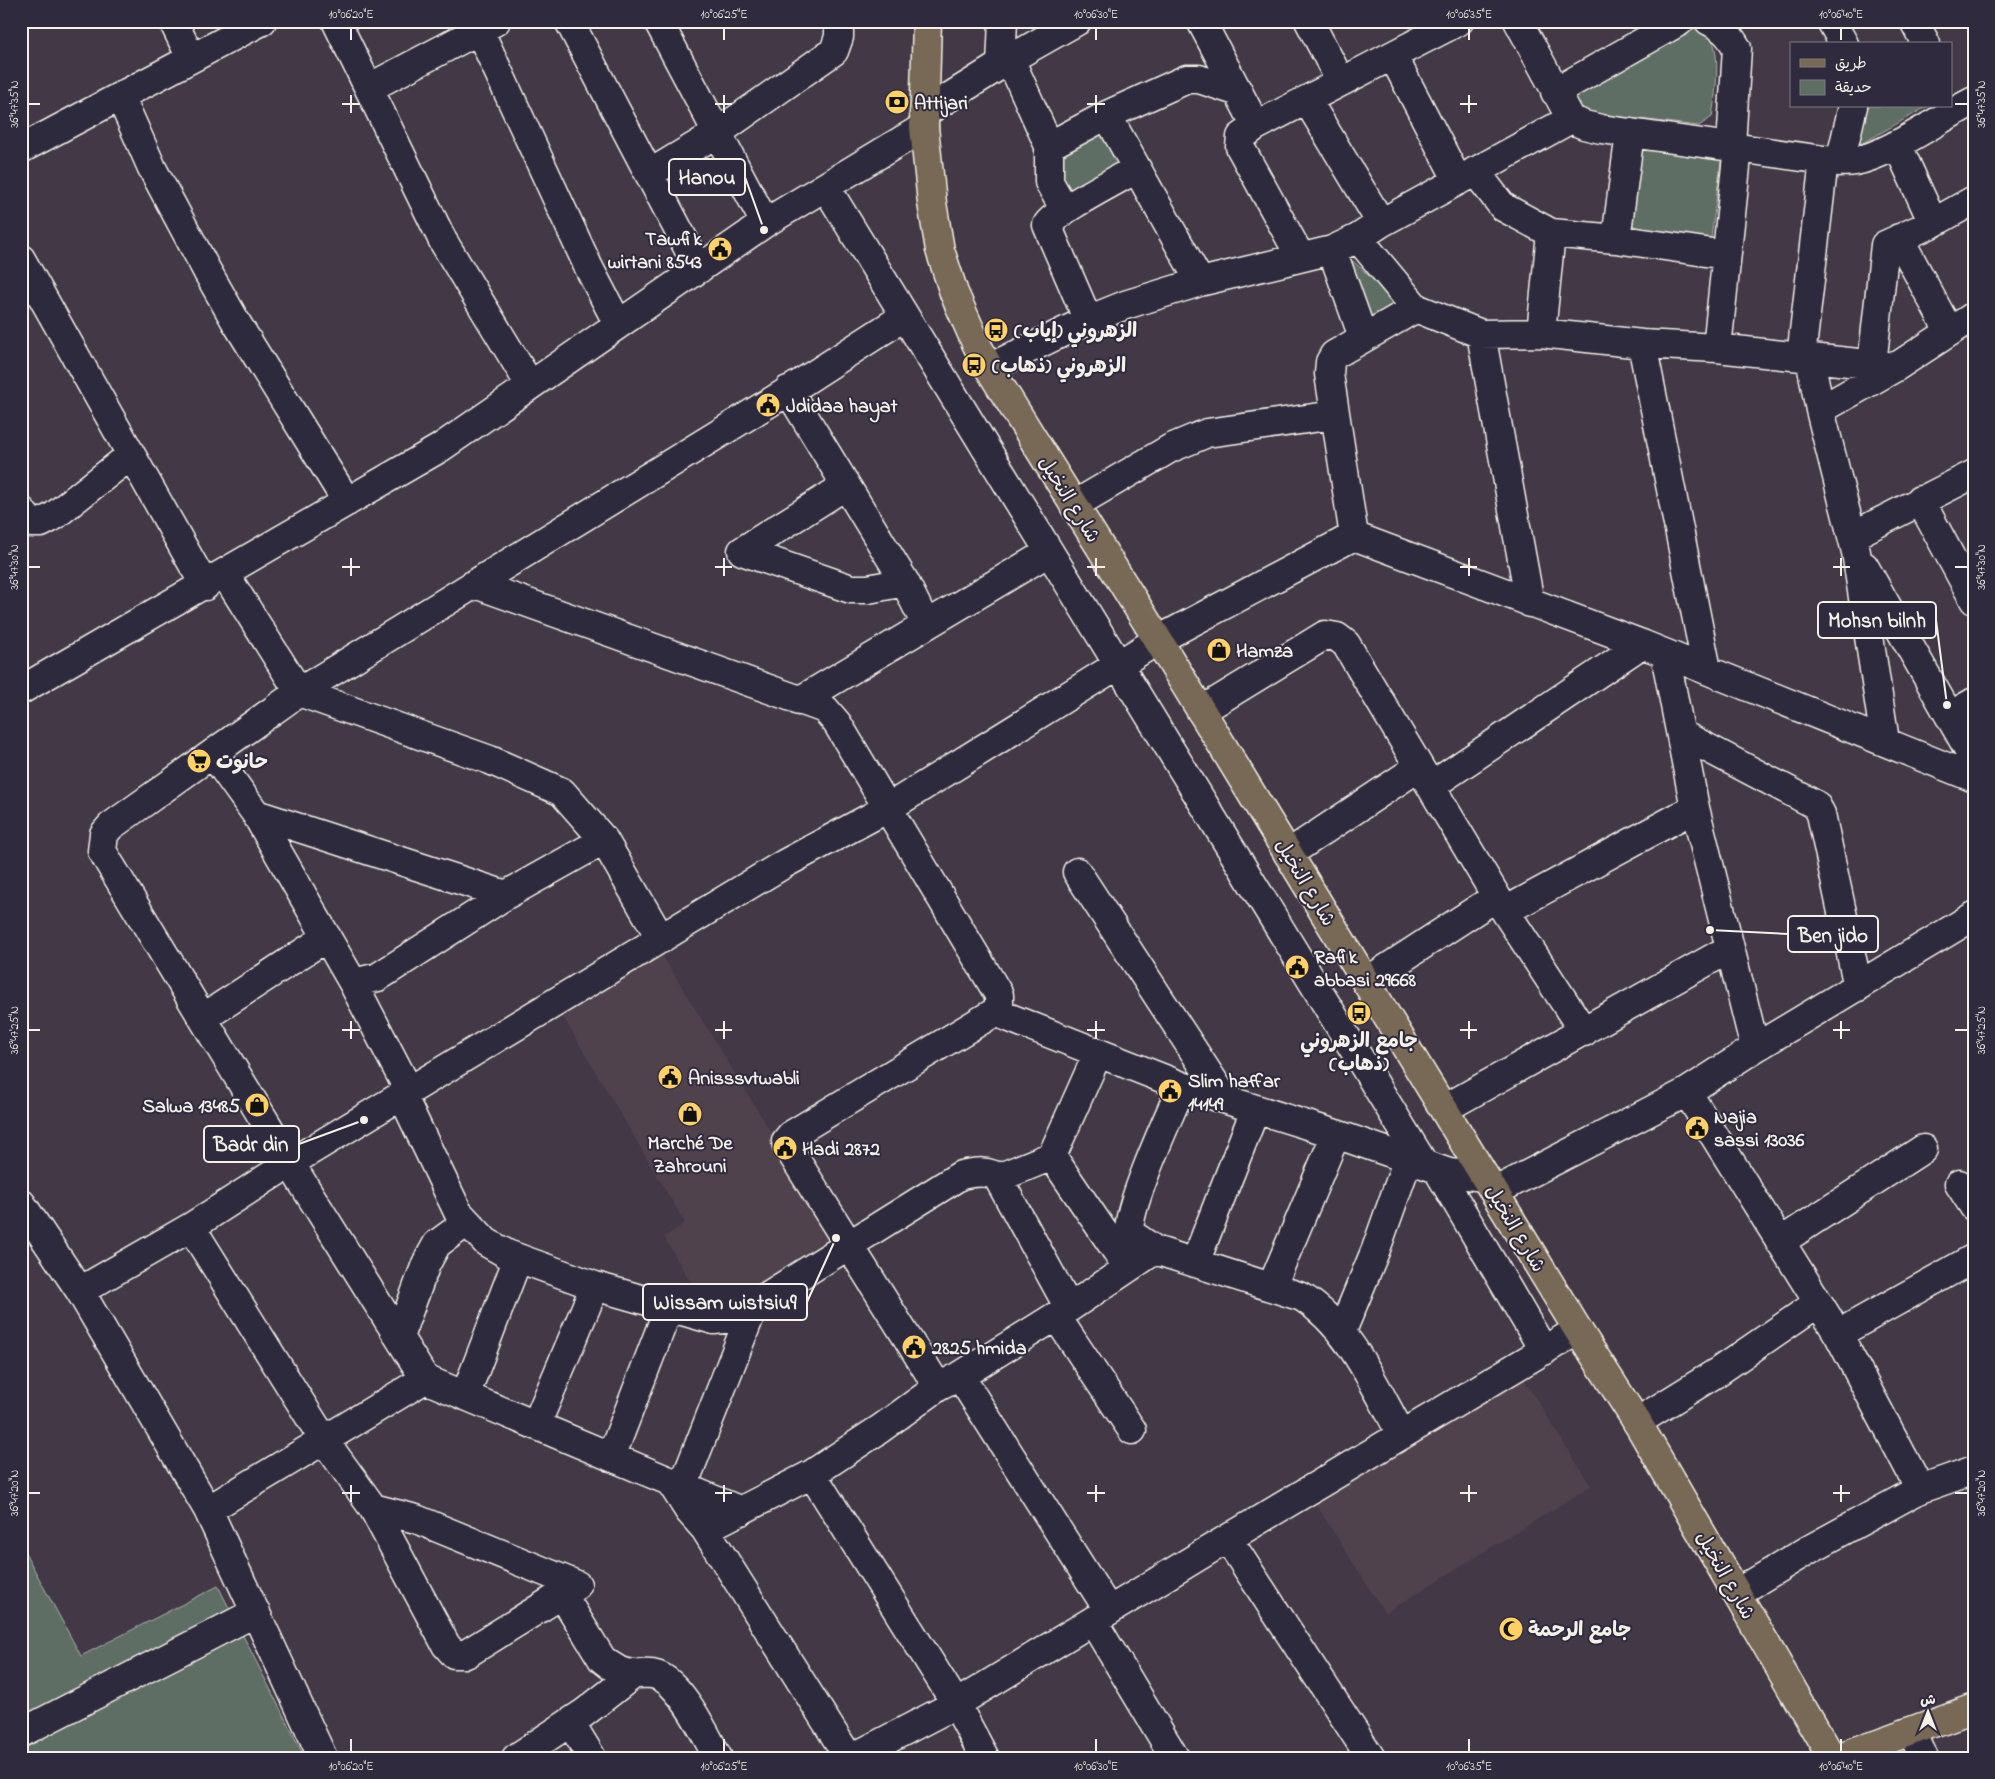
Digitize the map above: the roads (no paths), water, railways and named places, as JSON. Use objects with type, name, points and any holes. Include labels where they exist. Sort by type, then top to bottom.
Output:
[{"type":"main road","name":"شارع النخيل","points":[[927,21],[924,120],[940,250],[954,293],[989,368],[1158,640],[1578,1330],[1637,1422],[1832,1758]]},
{"type":"main road","points":[[1837,1758],[1974,1708]]},
{"type":"street","points":[[173,21],[191,58]]},
{"type":"street","points":[[21,149],[121,98],[191,58],[262,21]]},
{"type":"street","points":[[336,21],[443,241],[530,385]]},
{"type":"street","points":[[569,21],[699,269]]},
{"type":"street","points":[[658,21],[765,223]]},
{"type":"street","points":[[649,174],[717,133],[834,51],[839,37],[839,21]]},
{"type":"street","points":[[1003,21],[1006,62],[1049,146],[1049,182],[1065,210]]},
{"type":"street","points":[[1201,21],[1256,126]]},
{"type":"street","points":[[1309,21],[1341,82]]},
{"type":"street","points":[[1518,21],[1554,92],[1571,119],[1584,125],[1601,129],[1832,161],[1858,161],[1897,144],[1950,108]]},
{"type":"street","points":[[1554,92],[1680,21]]},
{"type":"street","points":[[1709,21],[1718,25],[1729,35],[1737,48],[1734,146],[1717,348]]},
{"type":"street","points":[[1831,21],[1843,42]]},
{"type":"street","points":[[369,88],[484,24],[578,245],[618,324]]},
{"type":"street","points":[[21,690],[215,580],[440,448],[765,223],[826,187],[1006,62],[1066,24]]},
{"type":"street","points":[[1300,256],[1240,147],[1241,137],[1256,126],[1393,56],[1448,24]]},
{"type":"street","points":[[1393,56],[1467,176],[1503,207],[1551,233],[1616,239],[1726,255]]},
{"type":"street","points":[[1049,146],[1107,115],[1187,79],[1199,79],[1238,92]]},
{"type":"street","points":[[121,98],[152,168],[207,271],[236,322],[347,502]]},
{"type":"street","points":[[1307,100],[1381,223]]},
{"type":"street","points":[[1851,108],[1832,161],[1806,357],[1854,544],[1885,741]]},
{"type":"street","points":[[1107,115],[1200,282]]},
{"type":"street","points":[[989,368],[1088,320],[1125,305],[1200,282],[1300,256],[1332,250],[1358,238],[1381,223],[1571,119]]},
{"type":"street","points":[[1616,239],[1630,133]]},
{"type":"street","points":[[1897,144],[1933,223]]},
{"type":"street","points":[[1088,320],[1047,229],[1048,222],[1065,210],[1136,169]]},
{"type":"street","points":[[826,187],[1423,1164],[1544,1350]]},
{"type":"street","points":[[1884,366],[1885,245],[1933,223],[1974,200]]},
{"type":"street","points":[[1541,333],[1551,233]]},
{"type":"street","points":[[1358,238],[1416,308],[1481,334],[1541,333],[1642,344],[1717,348],[1884,366]]},
{"type":"street","points":[[1899,238],[1949,331]]},
{"type":"street","points":[[1332,250],[1363,337]]},
{"type":"street","points":[[21,259],[29,290],[131,455],[215,580],[299,692],[490,760],[562,792],[604,840],[660,939]]},
{"type":"street","points":[[1354,536],[1335,415],[1330,362],[1334,355],[1416,308]]},
{"type":"street","points":[[741,1511],[425,1379],[290,1163],[102,851],[102,842],[111,826],[299,692],[905,316]]},
{"type":"street","points":[[1820,410],[1884,366],[1974,316]]},
{"type":"street","points":[[1481,334],[1530,603]]},
{"type":"street","points":[[1642,344],[1707,670]]},
{"type":"street","points":[[788,390],[844,486],[905,582],[926,625]]},
{"type":"street","points":[[1074,505],[1171,448],[1207,433],[1335,415]]},
{"type":"street","points":[[21,510],[31,524],[41,523],[54,516],[131,455]]},
{"type":"street","points":[[1854,544],[1920,500],[1974,474]]},
{"type":"street","points":[[844,486],[742,551],[860,590],[905,582]]},
{"type":"street","points":[[1920,500],[1974,600]]},
{"type":"street","points":[[80,1290],[191,1227],[290,1163],[784,864],[888,808],[1158,640],[1354,536],[1654,648],[1974,778]]},
{"type":"street","points":[[1854,544],[1974,759]]},
{"type":"street","points":[[799,701],[1049,552]]},
{"type":"street","points":[[475,584],[799,701],[826,709],[831,714],[888,808],[999,995],[999,1008],[787,1138],[787,1146],[848,1243],[949,1381],[1101,1616],[1175,1758]]},
{"type":"street","points":[[1201,711],[1316,640],[1331,635],[1346,644],[1500,904],[1584,1032]]},
{"type":"street","points":[[1654,648],[1681,734],[1695,808],[1755,1048]]},
{"type":"street","points":[[1288,854],[1654,648]]},
{"type":"street","points":[[1950,716],[1974,702]]},
{"type":"street","points":[[1681,734],[1816,805],[1821,814],[1858,987]]},
{"type":"street","points":[[213,754],[256,814],[353,983],[406,1093],[450,1196],[467,1222],[486,1242],[518,1258],[595,1286],[700,1317],[722,1320],[732,1318],[848,1243],[961,1175],[983,1172],[992,1173],[998,1178],[1062,1312],[1132,1430]]},
{"type":"street","points":[[1366,982],[1500,904],[1695,808]]},
{"type":"street","points":[[256,814],[506,895]]},
{"type":"street","points":[[353,983],[378,977],[506,895],[604,840]]},
{"type":"street","points":[[1076,872],[1225,1099]]},
{"type":"street","points":[[995,1012],[1182,1086],[1336,1134],[1449,1174],[1490,1185],[1687,1092],[1755,1048],[1974,916]]},
{"type":"street","points":[[204,1018],[327,937]]},
{"type":"street","points":[[1444,1109],[1729,949]]},
{"type":"street","points":[[998,1178],[1052,1156],[1098,1053]]},
{"type":"street","points":[[1182,1086],[1141,1186],[1129,1224],[1130,1234],[1155,1250],[1272,1286],[1308,1300],[1320,1308],[1342,1331],[1402,1435]]},
{"type":"street","points":[[1687,1092],[1838,1334],[1920,1489]]},
{"type":"street","points":[[1195,1262],[1255,1110]]},
{"type":"street","points":[[1272,1286],[1336,1134]]},
{"type":"street","points":[[1780,1242],[1922,1149]]},
{"type":"street","points":[[1052,1156],[1128,1268]]},
{"type":"street","points":[[1342,1331],[1376,1248],[1423,1164]]},
{"type":"street","points":[[1959,1184],[1974,1207]]},
{"type":"street","points":[[21,1202],[80,1290],[208,1510],[324,1758]]},
{"type":"street","points":[[399,1337],[426,1264],[436,1244],[467,1222]]},
{"type":"street","points":[[191,1227],[324,1440],[373,1508],[446,1645],[454,1654],[466,1654],[577,1585],[416,1519],[373,1508]]},
{"type":"street","points":[[705,1529],[812,1474],[949,1381],[1062,1312],[1155,1250]]},
{"type":"street","points":[[465,1396],[518,1258]]},
{"type":"street","points":[[1838,1334],[1974,1258]]},
{"type":"street","points":[[536,1425],[595,1286]]},
{"type":"street","points":[[676,1484],[756,1303]]},
{"type":"street","points":[[1637,1422],[1716,1373],[1818,1303]]},
{"type":"street","points":[[611,1457],[669,1307]]},
{"type":"street","points":[[676,1484],[690,1511],[705,1529],[850,1758],[956,1704],[1578,1330]]},
{"type":"street","points":[[208,1510],[425,1379]]},
{"type":"street","points":[[1737,1593],[1810,1549],[1920,1489],[1974,1470]]},
{"type":"street","points":[[812,1474],[956,1704],[985,1758]]},
{"type":"street","points":[[1228,1539],[1367,1757]]},
{"type":"street","points":[[562,1594],[602,1659],[608,1664],[634,1674],[656,1674],[666,1679],[689,1707],[718,1758]]},
{"type":"street","points":[[21,1733],[256,1612]]},
{"type":"street","points":[[516,1758],[570,1722],[634,1674]]},
{"type":"street","points":[[570,1722],[592,1758]]},
{"type":"street","points":[[1912,1732],[1924,1758]]},
{"type":"place","name":"Attijari","points":[[897,102]]},
{"type":"place","name":"Hanou","points":[[764,230]]},
{"type":"place","name":"Tawfik wirtani 8543","points":[[720,249]]},
{"type":"place","name":"الزهروني (إياب)","points":[[996,330]]},
{"type":"place","name":"الزهروني (ذهاب)","points":[[974,365]]},
{"type":"place","name":"Jdidaa hayat","points":[[768,405]]},
{"type":"place","name":"Hamza","points":[[1219,650]]},
{"type":"place","name":"Mohsn bilnh","points":[[1947,705]]},
{"type":"place","name":"حانوت","points":[[199,761]]},
{"type":"place","name":"Ben jido","points":[[1710,930]]},
{"type":"place","name":"Rafik abbasi 29668","points":[[1297,967]]},
{"type":"place","name":"جامع الزهروني (ذهاب)","points":[[1359,1013]]},
{"type":"place","name":"Anisssvtwabli","points":[[670,1077]]},
{"type":"place","name":"Slim haffar 14149","points":[[1170,1091]]},
{"type":"place","name":"Salwa 13485","points":[[257,1105]]},
{"type":"place","name":"Marché De Zahrouni","points":[[690,1114]]},
{"type":"place","name":"Badr din","points":[[364,1120]]},
{"type":"place","name":"Najia sassi 13036","points":[[1697,1128]]},
{"type":"place","name":"Hadi 2872","points":[[785,1148]]},
{"type":"place","name":"Wissam wistsiu9","points":[[836,1238]]},
{"type":"place","name":"2825 hmida","points":[[914,1347]]},
{"type":"place","name":"جامع الرحمة","points":[[1511,1629]]}]
